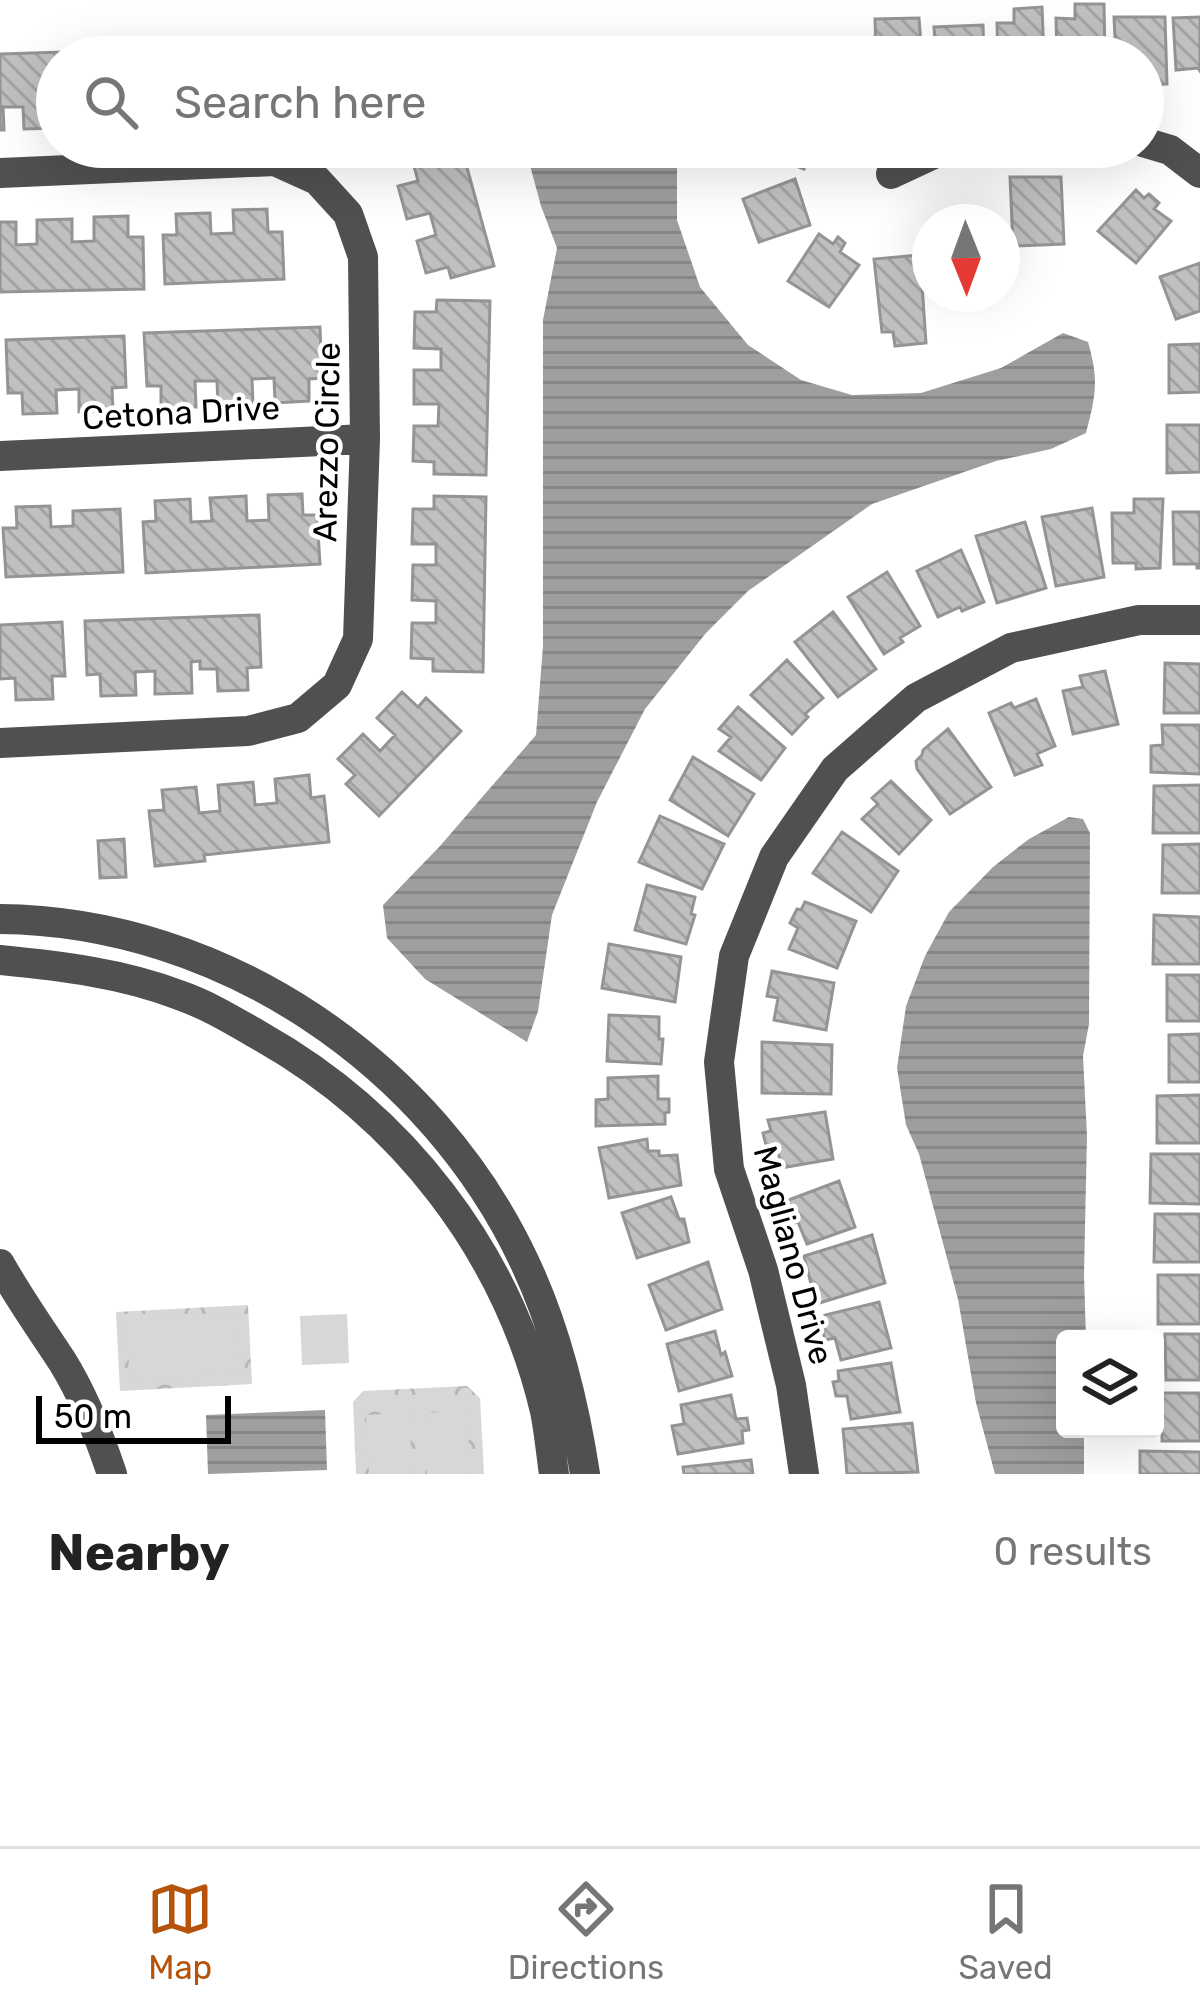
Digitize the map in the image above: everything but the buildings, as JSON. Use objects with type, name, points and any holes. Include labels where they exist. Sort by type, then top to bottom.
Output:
[{"type":"street","points":[[1164,149],[1200,173]]},
{"type":"street","name":"Arezzo Circle","points":[[0,173],[115,168]]},
{"type":"street","name":"Arezzo Circle","points":[[0,743],[248,730],[298,718],[337,686],[358,639],[365,440],[363,257],[348,214],[317,180],[290,168]]},
{"type":"street","points":[[891,174],[904,168]]},
{"type":"street","name":"Cetona Drive","points":[[0,455],[365,440]]},
{"type":"street","name":"Magliano Drive","points":[[804,1474],[791,1385],[769,1294],[729,1168],[719,1062],[734,956],[774,857],[836,769],[916,698],[1011,648],[1139,620],[1200,620]]},
{"type":"street","points":[[0,920],[74,926],[184,953],[246,979],[305,1012],[394,1081],[468,1166],[525,1262],[563,1369],[578,1423],[585,1474]]},
{"type":"street","points":[[0,960],[63,966],[178,994],[277,1045],[367,1110],[436,1183],[491,1272],[531,1365],[545,1413],[554,1474]]},
{"type":"street","points":[[4,1281],[63,1364],[99,1435],[112,1474]]},
{"type":"green space","points":[[248,1305],[252,1384],[120,1391],[116,1312]]},
{"type":"green space","points":[[238,1314],[241,1374],[130,1380],[126,1320]]},
{"type":"green space","points":[[347,1314],[349,1363],[302,1365],[300,1316]]},
{"type":"green space","points":[[467,1386],[480,1398],[484,1474],[356,1474],[353,1402],[363,1391]]},
{"type":"green space","points":[[467,1411],[470,1474],[427,1474],[424,1413]]},
{"type":"green space","points":[[409,1413],[412,1474],[369,1474],[366,1415]]},
{"type":"shaded area","points":[[531,168],[677,168],[677,220],[700,287],[748,345],[801,380],[852,395],[921,393],[1001,368],[1063,333],[1088,342],[1095,388],[1086,433],[1051,449],[996,461],[872,504],[748,591],[706,633],[645,709],[597,802],[552,915],[538,1011],[527,1042],[425,979],[387,938],[383,905],[536,735],[543,646],[543,320],[557,248]]},
{"type":"shaded area","points":[[1069,817],[1083,819],[1090,833],[1089,1024],[1083,1056],[1086,1330],[1056,1330],[1056,1438],[1084,1438],[1084,1474],[995,1474],[976,1403],[958,1299],[919,1154],[906,1125],[897,1068],[906,1006],[949,912],[1029,839]]},
{"type":"shaded area","points":[[325,1410],[327,1470],[208,1474],[206,1415]]}]
